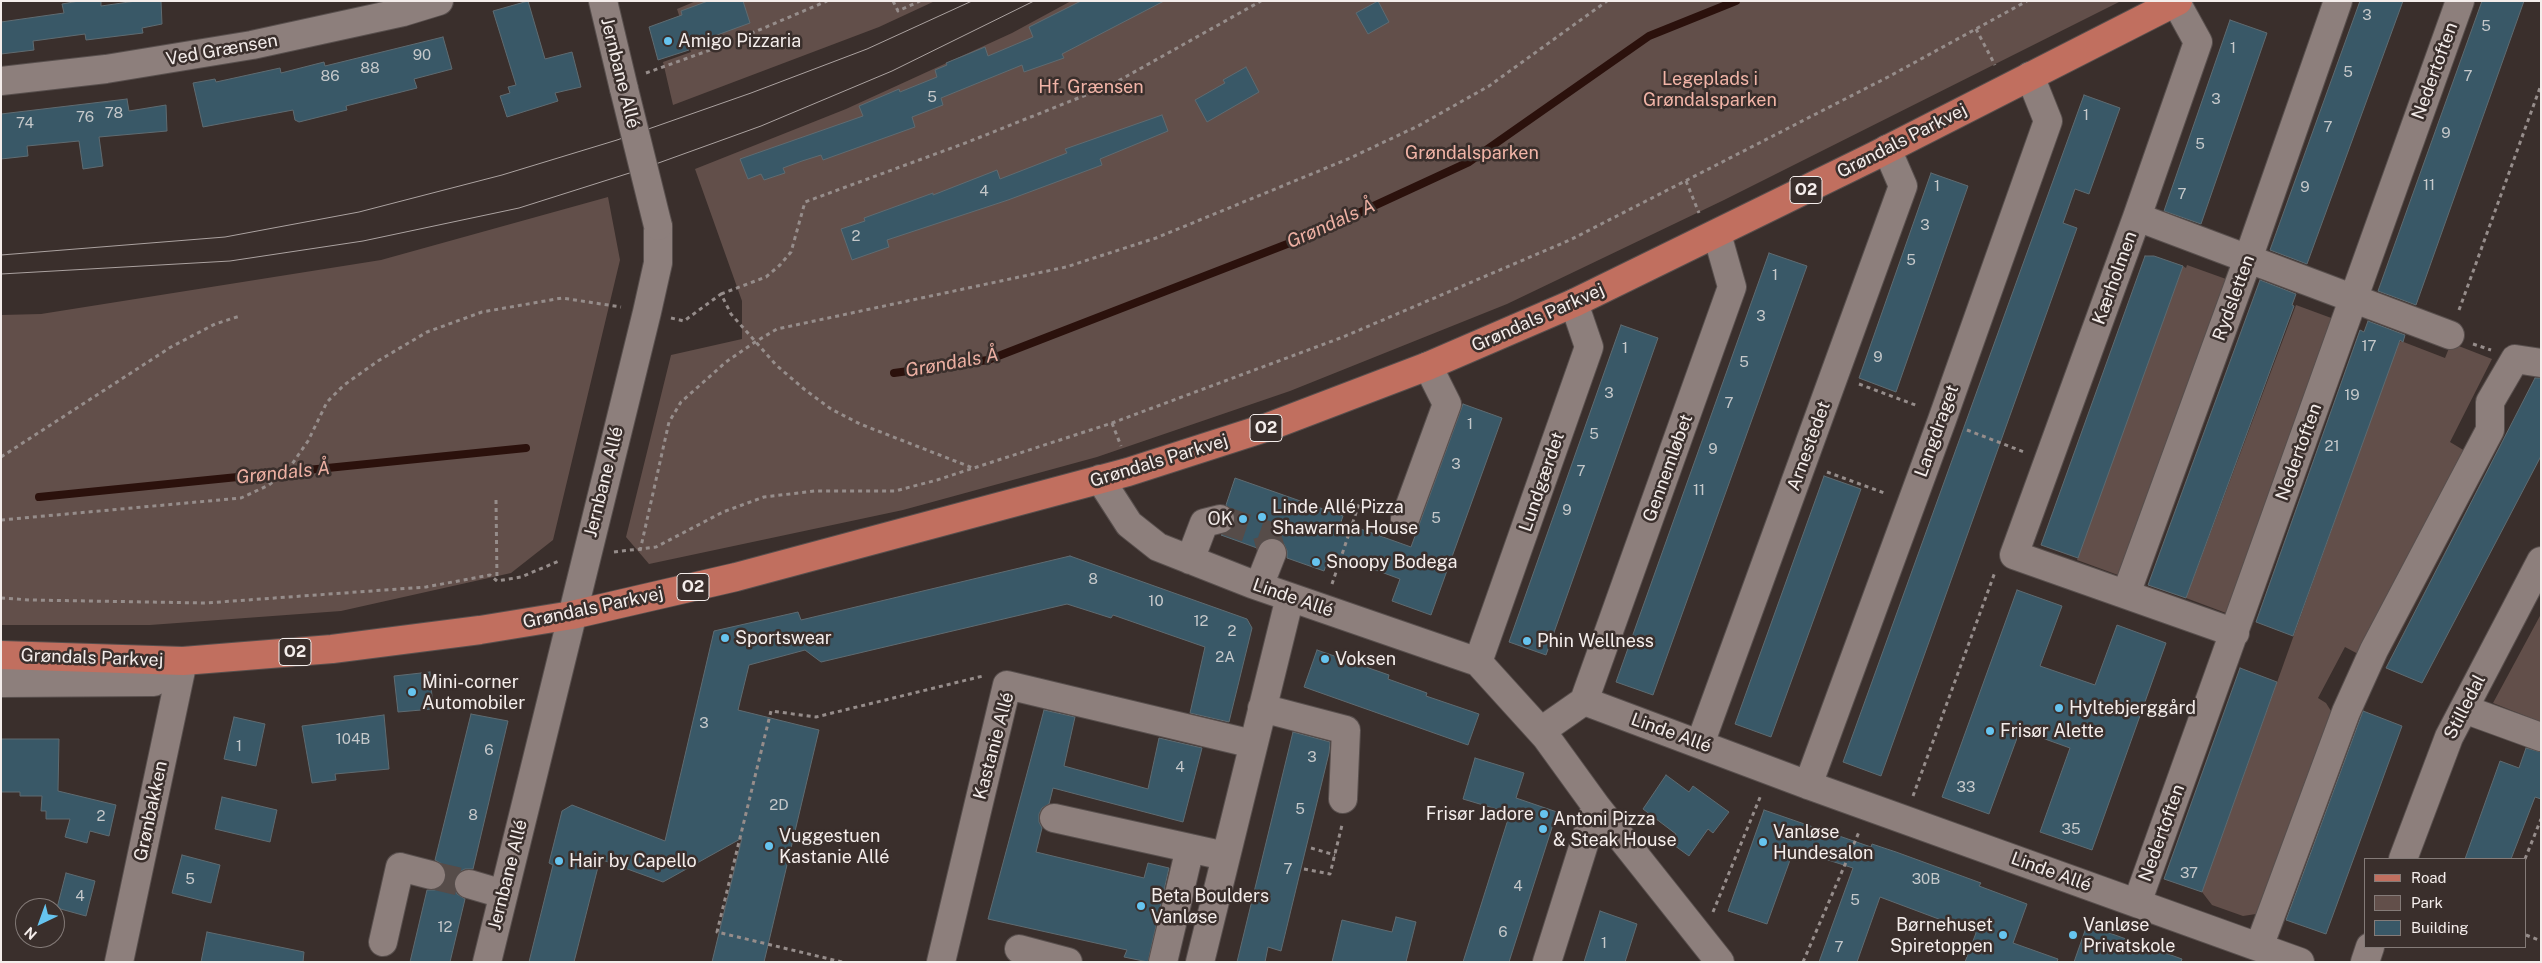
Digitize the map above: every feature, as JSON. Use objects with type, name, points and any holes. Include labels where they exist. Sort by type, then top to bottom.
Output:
[{"type":"main road","name":"Grøndals Parkvej","points":[[1,655],[183,660],[332,649],[480,630],[572,615],[805,559],[1100,479],[1268,427],[1428,366],[1574,303],[1713,236],[2177,2]]},
{"type":"street","name":"Ved Grænsen","points":[[1,81],[106,69],[252,46],[403,12],[439,1]]},
{"type":"street","name":"Jernbane Allé","points":[[487,962],[658,263],[658,226],[603,1]]},
{"type":"street","name":"Rydsletten","points":[[2126,594],[2248,259],[2338,1]]},
{"type":"street","name":"Nedertoften","points":[[2137,903],[2460,1]]},
{"type":"street","name":"Kærholmen","points":[[2014,555],[2137,217],[2198,42],[2177,2]]},
{"type":"street","name":"Langdraget","points":[[1808,785],[2048,121],[2030,76]]},
{"type":"street","name":"Arnestedet","points":[[1700,744],[1804,463],[1903,186],[1887,149]]},
{"type":"street","points":[[2137,217],[2450,335]]},
{"type":"street","name":"Gennemløbet","points":[[1584,701],[1732,287],[1713,236]]},
{"type":"street","name":"Lundgærdet","points":[[1478,662],[1590,347],[1574,303]]},
{"type":"street","points":[[2259,947],[2346,712],[2374,650],[2490,430],[2490,402],[2533,359]]},
{"type":"street","points":[[1405,519],[1447,404],[1428,366]]},
{"type":"street","name":"Linde Allé","points":[[1100,479],[1129,524],[1158,547],[1259,586],[1478,662],[1541,732],[1596,806],[1720,962]]},
{"type":"street","points":[[1190,560],[1204,522],[1220,519]]},
{"type":"street","points":[[1259,586],[1272,552]]},
{"type":"street","points":[[2014,555],[2235,633]]},
{"type":"street","name":"Stilledal","points":[[2403,858],[2449,736],[2541,561]]},
{"type":"street","points":[[1200,962],[1252,744],[1290,597]]},
{"type":"street","name":"Grøndals Parkvej","points":[[1,683],[154,682],[183,660]]},
{"type":"street","name":"Grønbakken","points":[[119,962],[183,660]]},
{"type":"street","name":"Kastanie Allé","points":[[941,962],[1007,685],[1252,744]]},
{"type":"street","points":[[1541,732],[1584,701]]},
{"type":"street","name":"Linde Allé","points":[[1584,701],[1904,820],[2300,962]]},
{"type":"street","points":[[1262,708],[1346,730],[1343,799]]},
{"type":"street","points":[[2464,709],[2541,737]]},
{"type":"street","points":[[1547,962],[1596,806]]},
{"type":"street","points":[[1054,818],[1225,856]]},
{"type":"street","points":[[1163,962],[1190,848]]},
{"type":"street","points":[[383,942],[400,867],[431,875]]},
{"type":"street","points":[[469,884],[504,894]]},
{"type":"street","points":[[2365,962],[2370,948]]},
{"type":"street","points":[[1019,949],[1068,962]]},
{"type":"path","points":[[659,69],[724,45],[827,1]]},
{"type":"path","points":[[894,1],[898,11],[920,1]]},
{"type":"path","points":[[1,520],[241,498],[269,485],[290,468],[308,441],[327,402],[344,384],[427,332],[482,312],[562,298],[647,312],[684,321],[721,294],[766,277],[791,252],[805,202],[968,142],[1111,85],[1261,1]]},
{"type":"path","points":[[640,551],[669,422],[681,402],[726,362],[755,342],[778,330],[1066,267],[1156,238],[1348,159],[1418,126],[1489,86],[1607,1]]},
{"type":"path","points":[[497,581],[521,577],[550,563],[586,554],[640,551],[656,547],[722,512],[764,497],[815,491],[895,491],[1112,423],[1343,336],[1570,240],[1976,30],[2027,1]]},
{"type":"path","points":[[1976,30],[2006,88]]},
{"type":"path","points":[[2533,359],[2450,335],[2541,85]]},
{"type":"path","points":[[1686,181],[1713,236]]},
{"type":"path","points":[[721,294],[731,314],[755,342],[804,389],[831,409],[860,424],[973,468]]},
{"type":"path","points":[[1,457],[171,347],[215,324],[240,316]]},
{"type":"path","points":[[1835,375],[2048,462]]},
{"type":"path","points":[[1804,463],[1911,503]]},
{"type":"path","points":[[496,500],[497,581]]},
{"type":"path","points":[[1323,608],[1360,504],[1405,519]]},
{"type":"path","points":[[1904,820],[2001,555],[2014,555]]},
{"type":"path","points":[[1,598],[206,603],[426,587],[490,575],[497,581]]},
{"type":"path","points":[[842,962],[716,932],[771,711],[816,717],[983,676],[1007,685]]},
{"type":"path","points":[[1702,939],[1771,771]]},
{"type":"path","points":[[1304,869],[1330,874],[1343,822],[1341,819],[1343,799]]},
{"type":"path","points":[[1803,962],[1870,806]]},
{"type":"path","points":[[2525,858],[2541,819]]},
{"type":"path","points":[[1311,848],[1335,854]]},
{"type":"path","points":[[2527,935],[2541,941]]},
{"type":"green space","points":[[696,1],[935,1],[879,27],[673,105],[663,62],[691,52],[677,9]]},
{"type":"green space","name":"Grøndalsparken","points":[[1071,1],[2121,1],[1724,200],[1507,304],[1290,391],[1097,457],[903,510],[649,564],[626,537],[671,355],[742,339],[742,301],[695,169],[846,109],[1012,33]]},
{"type":"green space","points":[[608,197],[620,260],[553,540],[511,573],[341,611],[150,625],[1,625],[1,315],[41,314],[381,260]]},
{"type":"green space","points":[[2187,265],[2226,279],[2118,575],[2077,560],[2183,266],[2186,268]]},
{"type":"green space","points":[[2296,305],[2334,319],[2226,613],[2186,598]]},
{"type":"green space","points":[[2401,341],[2445,358],[2451,343],[2492,359],[2450,442],[2465,451],[2360,655],[2345,647],[2318,698],[2326,703],[2331,711],[2329,721],[2263,905],[2256,914],[2243,916],[2212,905],[2202,892],[2398,344]]},
{"type":"green space","points":[[2541,614],[2541,722],[2493,703]]},
{"type":"building","points":[[79,1],[101,1],[101,6],[136,1],[161,1],[162,24],[142,28],[143,33],[86,40],[85,34],[33,41],[34,50],[1,54],[1,22],[64,13],[62,4]]},
{"type":"building","points":[[528,1],[545,59],[572,52],[581,87],[555,93],[558,101],[507,117],[500,96],[510,93],[508,87],[516,85],[493,11]]},
{"type":"building","points":[[708,1],[743,1],[750,23],[687,46],[689,50],[658,60],[649,27],[682,15],[681,11]]},
{"type":"building","points":[[1081,1],[1164,1],[1062,54],[1064,58],[1024,72],[1022,65],[941,98],[943,105],[912,117],[915,127],[823,160],[821,155],[802,161],[783,168],[785,173],[764,180],[761,174],[748,179],[740,159],[863,116],[859,106],[899,89],[900,92],[937,77],[935,70],[947,65],[946,63],[985,47],[988,56],[1033,37],[1029,27]]},
{"type":"building","points":[[1378,1],[1389,22],[1368,34],[1356,13]]},
{"type":"building","points":[[2360,1],[2403,1],[2307,264],[2270,250]]},
{"type":"building","points":[[2482,1],[2524,1],[2416,305],[2378,291]]},
{"type":"building","points":[[2230,20],[2267,33],[2201,224],[2164,211]]},
{"type":"building","points":[[443,37],[452,69],[414,79],[417,88],[346,106],[347,110],[299,122],[295,120],[293,110],[203,127],[193,83],[215,79],[216,82],[280,68],[281,73],[324,62],[325,66]]},
{"type":"building","points":[[1246,67],[1259,92],[1207,122],[1195,100],[1225,83],[1223,80]]},
{"type":"building","points":[[2084,95],[2120,108],[2089,194],[2075,189],[2063,223],[2077,228],[1881,776],[1843,762]]},
{"type":"building","points":[[127,99],[129,111],[166,105],[167,131],[99,137],[103,166],[83,169],[79,141],[27,146],[28,156],[1,159],[1,114]]},
{"type":"building","points":[[1162,115],[1168,131],[1100,159],[1102,165],[1008,200],[887,240],[889,247],[852,260],[841,229],[865,221],[864,218],[933,193],[933,195],[997,170],[1000,179],[1067,153],[1065,149]]},
{"type":"building","points":[[1931,173],[1968,186],[1896,392],[1859,378]]},
{"type":"building","points":[[1769,253],[1807,266],[1653,695],[1616,682]]},
{"type":"building","points":[[2145,256],[2154,256],[2183,266],[2078,558],[2041,545]]},
{"type":"building","points":[[2260,280],[2296,294],[2292,305],[2294,306],[2186,598],[2148,585]]},
{"type":"building","points":[[2368,321],[2405,335],[2403,342],[2400,340],[2293,636],[2256,622],[2360,330],[2364,332]]},
{"type":"building","points":[[1621,325],[1658,338],[1546,655],[1509,642]]},
{"type":"building","points":[[2535,378],[2541,378],[2541,456],[2422,683],[2386,668]]},
{"type":"building","points":[[1463,404],[1502,418],[1431,615],[1392,601],[1400,579],[1330,553],[1324,571],[1287,558],[1284,544],[1277,538],[1263,541],[1257,548],[1221,535],[1230,531],[1235,523],[1235,515],[1226,505],[1235,478],[1343,516],[1341,522],[1411,547]]},
{"type":"building","points":[[1824,476],[1861,489],[1771,737],[1735,724]]},
{"type":"building","points":[[1070,556],[1247,619],[1252,628],[1229,722],[1190,713],[1205,647],[1113,615],[1111,618],[1067,604],[821,662],[805,650],[749,665],[738,710],[819,730],[764,962],[712,962],[742,838],[663,882],[600,859],[574,962],[529,962],[553,865],[549,863],[562,811],[572,805],[665,841],[714,631],[798,612],[801,620]]},
{"type":"building","name":"Hyltebjerggård","points":[[2017,590],[2062,606],[2040,666],[2095,685],[2117,625],[2166,643],[2092,850],[2040,832],[2070,748],[2020,730],[1989,814],[1942,797]]},
{"type":"building","points":[[1317,650],[1389,675],[1388,679],[1427,693],[1426,696],[1479,714],[1468,745],[1304,687]]},
{"type":"building","points":[[2240,668],[2277,682],[2202,892],[2164,879]]},
{"type":"building","points":[[430,672],[433,709],[398,712],[394,676]]},
{"type":"building","points":[[1044,710],[1075,717],[1064,766],[1148,789],[1159,738],[1202,748],[1183,822],[1053,788],[1049,804],[1042,808],[1039,814],[1039,822],[1042,828],[1036,852],[1144,878],[1148,863],[1169,868],[1148,962],[1124,957],[1127,950],[988,919]]},
{"type":"building","points":[[2363,711],[2402,726],[2326,934],[2286,920]]},
{"type":"building","points":[[471,714],[508,721],[473,869],[465,869],[459,872],[454,880],[454,888],[457,894],[465,899],[450,962],[410,962],[427,890],[435,890],[442,886],[446,878],[446,871],[442,864],[435,860]]},
{"type":"building","points":[[384,715],[389,769],[335,774],[336,780],[312,783],[302,726]]},
{"type":"building","points":[[234,717],[265,724],[256,766],[224,759]]},
{"type":"building","points":[[1293,732],[1330,742],[1329,753],[1281,951],[1268,947],[1265,962],[1237,962]]},
{"type":"building","points":[[1,739],[59,739],[58,791],[116,805],[109,836],[90,831],[87,843],[65,837],[70,819],[46,819],[46,811],[41,811],[42,796],[20,796],[20,792],[1,792]]},
{"type":"building","points":[[2526,748],[2541,752],[2541,799],[2535,797],[2511,858],[2465,858],[2500,761],[2519,768]]},
{"type":"building","points":[[1475,758],[1524,773],[1516,798],[1557,812],[1509,962],[1463,962],[1510,813],[1463,799]]},
{"type":"building","points":[[1666,775],[1689,792],[1693,786],[1729,812],[1713,833],[1708,829],[1689,856],[1671,843],[1676,834],[1643,809]]},
{"type":"building","points":[[222,797],[277,810],[270,842],[215,829]]},
{"type":"building","points":[[1764,810],[1871,847],[1872,844],[1896,852],[1981,883],[1979,886],[2027,904],[2013,943],[2058,959],[2057,962],[1965,962],[1976,933],[1880,897],[1857,962],[1819,962],[1853,868],[1794,849],[1767,924],[1728,911]]},
{"type":"building","points":[[182,855],[220,865],[211,903],[172,893]]},
{"type":"building","points":[[66,873],[95,881],[86,916],[65,910],[65,898],[60,898]]},
{"type":"building","points":[[1600,911],[1637,924],[1625,962],[1584,962]]},
{"type":"building","points":[[1396,917],[1416,922],[1406,962],[1332,962],[1342,920],[1392,932]]},
{"type":"building","points":[[2087,925],[2182,959],[2181,962],[2074,962]]},
{"type":"building","points":[[207,932],[304,952],[303,962],[201,962]]},
{"type":"waterway","name":"Grøndals Å","points":[[894,373],[988,360],[1313,234],[1469,162],[1649,36],[1736,1]]},
{"type":"waterway","name":"Grøndals Å","points":[[39,497],[526,448]]},
{"type":"tunnel","points":[[1220,519],[1267,535],[1272,553]]},
{"type":"tunnel","points":[[431,875],[469,884]]},
{"type":"tram line","points":[[1,255],[225,237],[359,212],[502,175],[617,140],[751,93],[867,49],[972,1]]},
{"type":"tram line","points":[[1,274],[230,261],[363,241],[519,208],[639,170],[761,126],[892,71],[1034,1]]},
{"type":"place","name":"Amigo Pizzaria","points":[[668,41]]},
{"type":"place","name":"Linde Allé Pizza Shawarma House","points":[[1262,517]]},
{"type":"place","name":"OK","points":[[1243,519]]},
{"type":"place","name":"Snoopy Bodega","points":[[1316,562]]},
{"type":"place","name":"Sportswear","points":[[725,638]]},
{"type":"place","name":"Phin Wellness","points":[[1527,641]]},
{"type":"place","name":"Voksen","points":[[1325,659]]},
{"type":"place","name":"Mini-corner Automobiler","points":[[412,692]]},
{"type":"place","name":"Hyltebjerggård","points":[[2059,708]]},
{"type":"place","name":"Frisør Alette","points":[[1990,731]]},
{"type":"place","name":"Frisør Jadore","points":[[1544,814]]},
{"type":"place","name":"Antoni Pizza & Steak House","points":[[1543,829]]},
{"type":"place","name":"Vanløse Hundesalon","points":[[1763,842]]},
{"type":"place","name":"Vuggestuen Kastanie Allé","points":[[769,846]]},
{"type":"place","name":"Hair by Capello","points":[[559,861]]},
{"type":"place","name":"Beta Boulders Vanløse","points":[[1141,906]]},
{"type":"place","name":"Børnehuset Spiretoppen","points":[[2003,935]]},
{"type":"place","name":"Vanløse Privatskole","points":[[2073,935]]},
{"type":"park label","name":"Hf. Grænsen","points":[[1091,87]]},
{"type":"park label","name":"Legeplads i Grøndalsparken","points":[[1710,89]]}]
